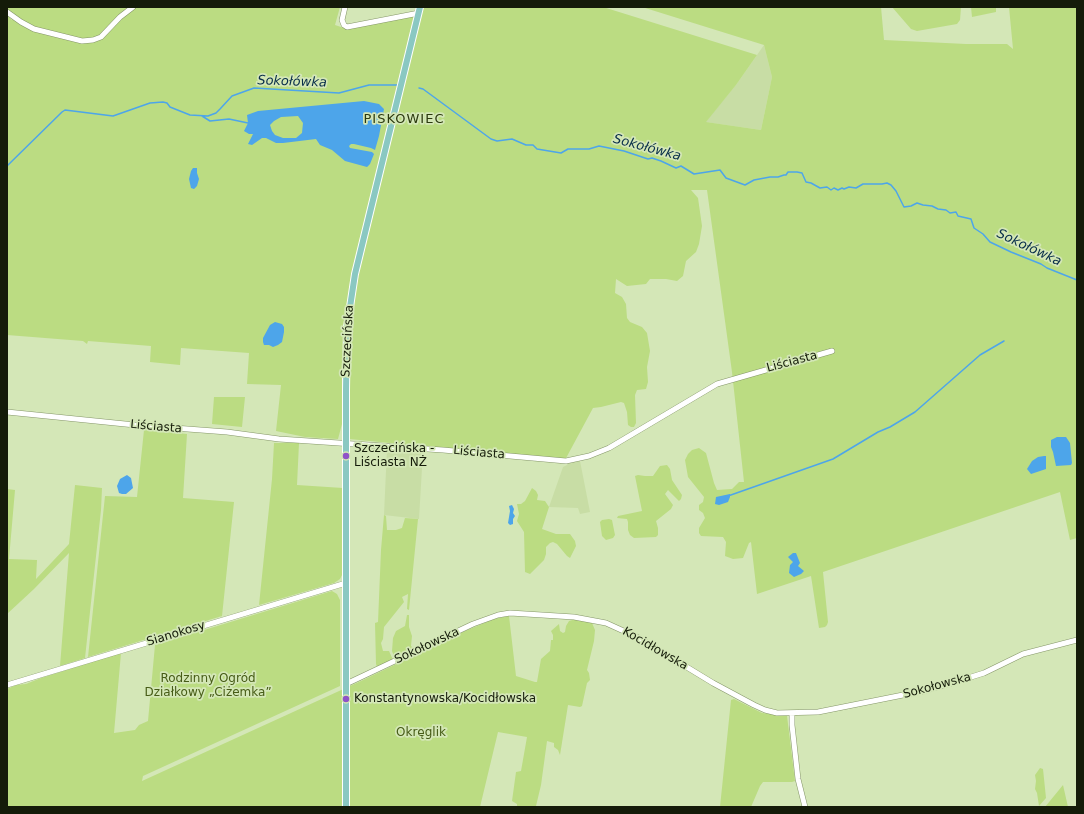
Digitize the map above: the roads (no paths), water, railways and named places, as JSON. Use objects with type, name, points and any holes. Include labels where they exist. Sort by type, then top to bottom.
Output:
[{"type":"main road","name":"Szczecińska","points":[[346,807],[346,344],[349,310],[355,274],[419,10]]},
{"type":"street","points":[[7,12],[21,22],[34,28],[82,41],[93,40],[101,37],[120,17],[133,7]]},
{"type":"street","points":[[345,7],[342,20],[344,25],[347,26],[419,10]]},
{"type":"street","name":"Liściasta","points":[[7,412],[135,425],[227,432],[279,439],[569,461],[610,448],[717,384],[832,351]]},
{"type":"street","name":"Sianokosy","points":[[7,685],[346,583]]},
{"type":"street","name":"Sokołowska","points":[[346,684],[479,621],[510,613]]},
{"type":"street","name":"Kocidłowska","points":[[510,613],[574,617],[606,623],[639,638],[754,705],[770,712],[792,713]]},
{"type":"street","name":"Sokołowska","points":[[792,713],[827,710],[944,686],[988,671],[1023,654],[1077,640]]},
{"type":"street","points":[[792,713],[798,779],[805,807]]},
{"type":"water","points":[[364,101],[379,104],[384,109],[375,150],[354,144],[349,146],[350,148],[372,152],[374,154],[370,164],[367,167],[345,161],[332,150],[320,145],[316,139],[276,143],[266,138],[262,138],[252,145],[248,144],[253,134],[249,134],[244,131],[248,123],[247,115],[258,111]],"holes":[[[298,116],[303,123],[302,133],[296,138],[283,138],[275,135],[270,125],[281,117]]]},
{"type":"water","points":[[193,168],[197,168],[199,179],[197,186],[194,189],[191,188],[189,179]]},
{"type":"water","points":[[275,322],[282,324],[284,327],[282,342],[273,347],[264,345],[263,338],[270,325]]},
{"type":"water","points":[[1057,437],[1066,437],[1070,443],[1071,465],[1056,466],[1051,447],[1051,440]]},
{"type":"water","points":[[1046,456],[1046,469],[1031,474],[1027,469],[1032,461],[1038,457]]},
{"type":"water","points":[[127,475],[131,478],[133,488],[126,494],[119,493],[117,486],[120,479]]},
{"type":"water","points":[[730,494],[728,502],[719,505],[715,504],[716,497]]},
{"type":"water","points":[[512,505],[515,516],[513,519],[513,524],[510,525],[508,523],[510,511],[509,506]]},
{"type":"water","points":[[793,553],[796,553],[800,563],[798,566],[804,571],[794,577],[789,573],[790,565],[793,562],[788,557]]},
{"type":"waterway","name":"Sokołówka","points":[[7,166],[65,110],[113,116],[150,103],[163,102],[167,103],[170,107],[190,115],[208,116],[216,113],[232,96],[254,88],[339,93],[369,85],[397,85]]},
{"type":"waterway","name":"Sokołówka","points":[[419,88],[423,89],[491,139],[497,141],[512,139],[526,145],[533,145],[537,149],[561,153],[568,149],[589,149],[599,146],[624,151],[648,159],[652,158],[676,168],[681,166],[694,174],[720,170],[726,178],[745,185],[754,180],[786,175],[788,172],[802,173],[806,182],[820,188],[827,187],[831,190],[834,188],[838,190],[849,187],[856,188],[863,184],[887,183],[896,191],[904,207],[917,203],[946,210],[950,213],[956,212],[958,216],[971,219],[974,228],[983,234],[990,242],[1077,280]]},
{"type":"waterway","points":[[202,116],[210,121],[229,119],[248,123]]},
{"type":"waterway","points":[[728,496],[833,459],[878,432],[890,427],[915,412],[980,355],[1004,341]]},
{"type":"place","name":"Szczecińska - Liściasta NŻ","points":[[346,456]]},
{"type":"place","name":"Konstantynowska/Kocidłowska","points":[[346,699]]},
{"type":"district","name":"PISKOWIEC","points":[[404,120]]},
{"type":"park label","name":"Rodzinny Ogród Działkowy „Ciżemka”","points":[[208,686]]},
{"type":"park label","name":"Okręglik","points":[[421,733]]}]
